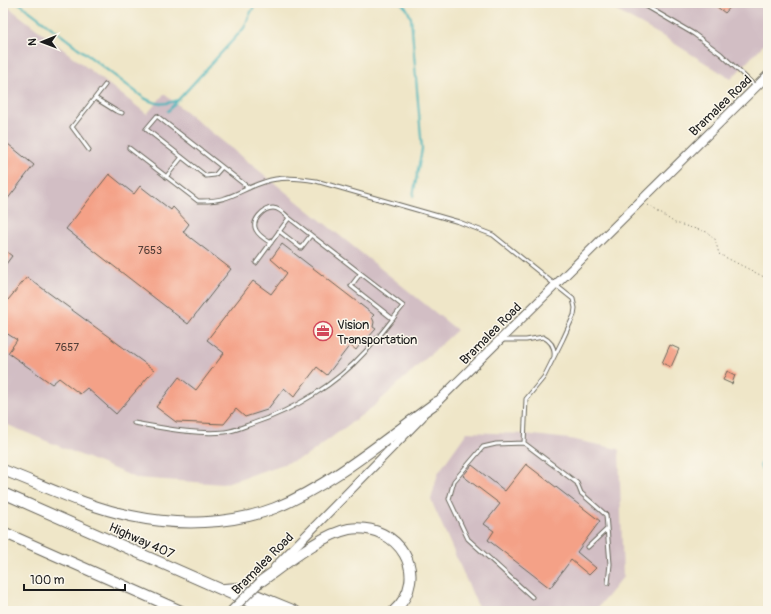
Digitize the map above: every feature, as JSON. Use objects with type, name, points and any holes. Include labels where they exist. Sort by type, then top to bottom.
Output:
[{"type":"highway","points":[[3,470],[84,502],[131,516],[165,522],[205,522],[238,518],[274,508],[297,498],[340,472],[437,402]]},
{"type":"highway","name":"Highway 407","points":[[3,493],[270,611]]},
{"type":"highway","points":[[260,582],[332,535],[347,530],[360,528],[377,530],[385,534],[400,546],[407,559],[409,568],[407,592],[394,611]]},
{"type":"highway","points":[[3,532],[181,611]]},
{"type":"highway","points":[[221,589],[239,588],[295,611]]},
{"type":"main road","name":"Bramalea Road","points":[[231,611],[554,285],[768,75]]},
{"type":"lane","points":[[641,3],[694,34],[721,54],[756,87]]},
{"type":"lane","points":[[89,150],[72,127],[105,85]]},
{"type":"lane","points":[[95,98],[122,113]]},
{"type":"lane","points":[[222,167],[215,175],[206,176],[146,129],[157,116],[249,188]]},
{"type":"lane","points":[[129,148],[198,201],[228,198],[249,188],[276,179],[302,179],[316,181],[459,222],[493,235],[554,285],[566,292],[573,299],[575,308],[574,315],[544,377],[526,399],[524,443]]},
{"type":"lane","points":[[166,177],[182,157]]},
{"type":"lane","points":[[134,423],[162,429],[226,432],[284,412],[298,405],[342,373],[364,354],[403,306],[281,211],[272,208],[266,210],[256,221],[255,227],[257,232],[270,243]]},
{"type":"lane","points":[[256,263],[289,218]]},
{"type":"lane","points":[[280,231],[301,248],[311,235]]},
{"type":"lane","points":[[360,274],[351,286],[393,319]]},
{"type":"lane","points":[[501,340],[526,340],[543,337],[554,347],[552,361]]},
{"type":"lane","points":[[532,596],[468,539],[449,499],[454,481],[483,447],[496,444],[524,443],[577,483],[581,493],[606,515],[610,564],[608,582]]},
{"type":"lane","points":[[588,547],[607,529]]},
{"type":"path","points":[[641,200],[662,216],[675,223],[706,232],[715,239],[719,254],[768,278]]},
{"type":"shaded area","points":[[3,3],[147,114],[164,94],[457,330],[374,406],[305,457],[223,484],[136,478],[3,423]]},
{"type":"shaded area","points":[[602,3],[768,3],[768,40],[731,79],[664,37]]},
{"type":"shaded area","points":[[467,432],[524,434],[570,439],[619,449],[623,577],[595,611],[480,611],[431,500],[438,473]]},
{"type":"building","points":[[712,3],[734,3],[725,13]]},
{"type":"building","points":[[3,140],[34,165],[3,205]]},
{"type":"building","points":[[109,174],[134,194],[140,186],[171,210],[173,207],[189,224],[183,232],[231,269],[188,324],[66,229]]},
{"type":"building","points":[[282,244],[374,315],[372,317],[374,322],[373,327],[376,329],[367,339],[365,338],[356,350],[350,345],[327,375],[317,367],[294,397],[284,388],[267,410],[245,417],[236,409],[224,424],[176,422],[156,407],[179,377],[196,390],[224,353],[207,340],[253,281],[271,294],[287,273],[271,259]]},
{"type":"building","points":[[3,249],[12,256],[3,268]]},
{"type":"building","points":[[27,277],[154,370],[116,414],[87,388],[80,394],[59,378],[52,384],[8,353],[17,340],[3,331],[3,306]]},
{"type":"building","points":[[670,345],[679,349],[671,367],[662,363]]},
{"type":"building","points":[[727,371],[735,375],[732,384],[723,380]]},
{"type":"building","points":[[526,464],[600,521],[577,552],[596,568],[589,575],[571,560],[550,588],[488,540],[494,531],[484,524],[500,504],[463,476],[472,465],[505,491]]},
{"type":"waterway","points":[[19,3],[144,98],[161,104],[178,100]]},
{"type":"waterway","points":[[168,111],[244,28],[256,3]]},
{"type":"waterway","points":[[401,3],[407,9],[411,18],[422,149],[413,196]]},
{"type":"waterway","points":[[768,453],[760,466],[768,480]]},
{"type":"place","name":"Vision Transportation","points":[[323,331]]}]
